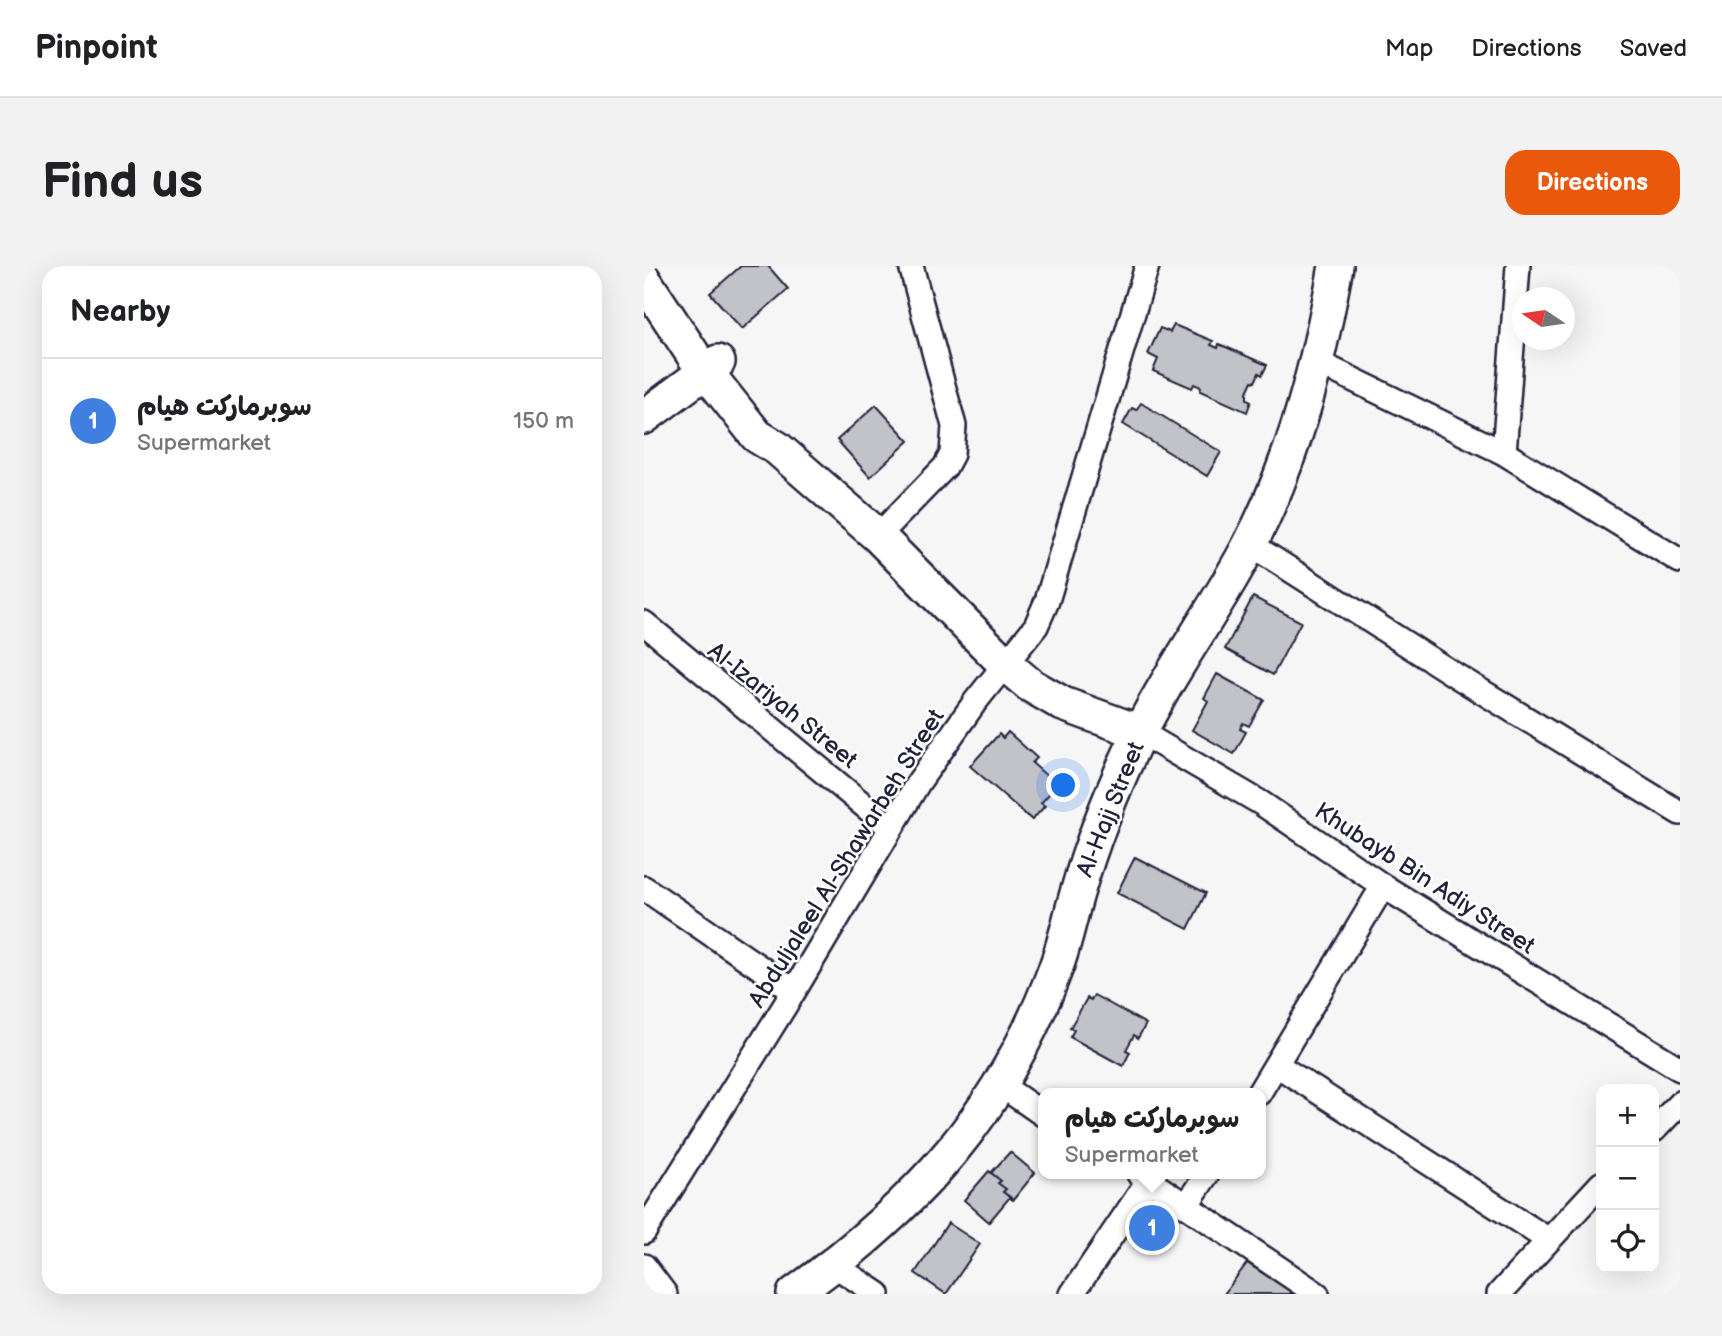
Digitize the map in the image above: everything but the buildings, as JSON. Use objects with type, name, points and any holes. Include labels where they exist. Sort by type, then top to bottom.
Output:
[{"type":"street","points":[[644,273],[652,266],[707,360]]},
{"type":"street","points":[[878,536],[945,467],[954,439],[954,426],[911,266]]},
{"type":"street","name":"Abduljaleel Al-Shawarbeh Street","points":[[644,1232],[794,991],[890,827],[947,741],[1036,626],[1047,601],[1147,266]]},
{"type":"street","points":[[1504,453],[1518,266]]},
{"type":"street","name":"Al-Hajj Street","points":[[794,1294],[834,1265],[930,1177],[1002,1086],[1055,970],[1090,851],[1140,733],[1250,544],[1278,481],[1317,362],[1333,267]]},
{"type":"street","points":[[644,280],[707,360],[764,418],[777,448],[878,536],[1005,664],[1030,685],[1063,704],[1140,733]]},
{"type":"street","points":[[644,404],[707,360]]},
{"type":"street","points":[[644,417],[707,360]]},
{"type":"street","points":[[1317,362],[1504,453],[1680,561]]},
{"type":"street","points":[[1250,544],[1479,690],[1680,813]]},
{"type":"street","name":"Al-Izariyah Street","points":[[648,636],[890,827]]},
{"type":"street","name":"Khubayb Bin Adiy Street","points":[[1140,733],[1261,803],[1383,886],[1680,1069]]},
{"type":"street","points":[[1261,1088],[1383,886]]},
{"type":"street","points":[[644,888],[794,991]]},
{"type":"street","points":[[1277,1065],[1547,1239]]},
{"type":"street","points":[[1002,1086],[1038,1111]]},
{"type":"street","points":[[1659,1125],[1680,1103]]},
{"type":"street","points":[[1072,1294],[1143,1179]]},
{"type":"street","points":[[1147,1179],[1317,1294]]},
{"type":"street","points":[[1187,1204],[1204,1179]]},
{"type":"street","points":[[1499,1294],[1596,1189]]},
{"type":"street","points":[[834,1265],[878,1294]]},
{"type":"street","points":[[644,1266],[665,1294]]},
{"type":"place","name":"سوبرماركت هيام","points":[[1152,1228]]}]
